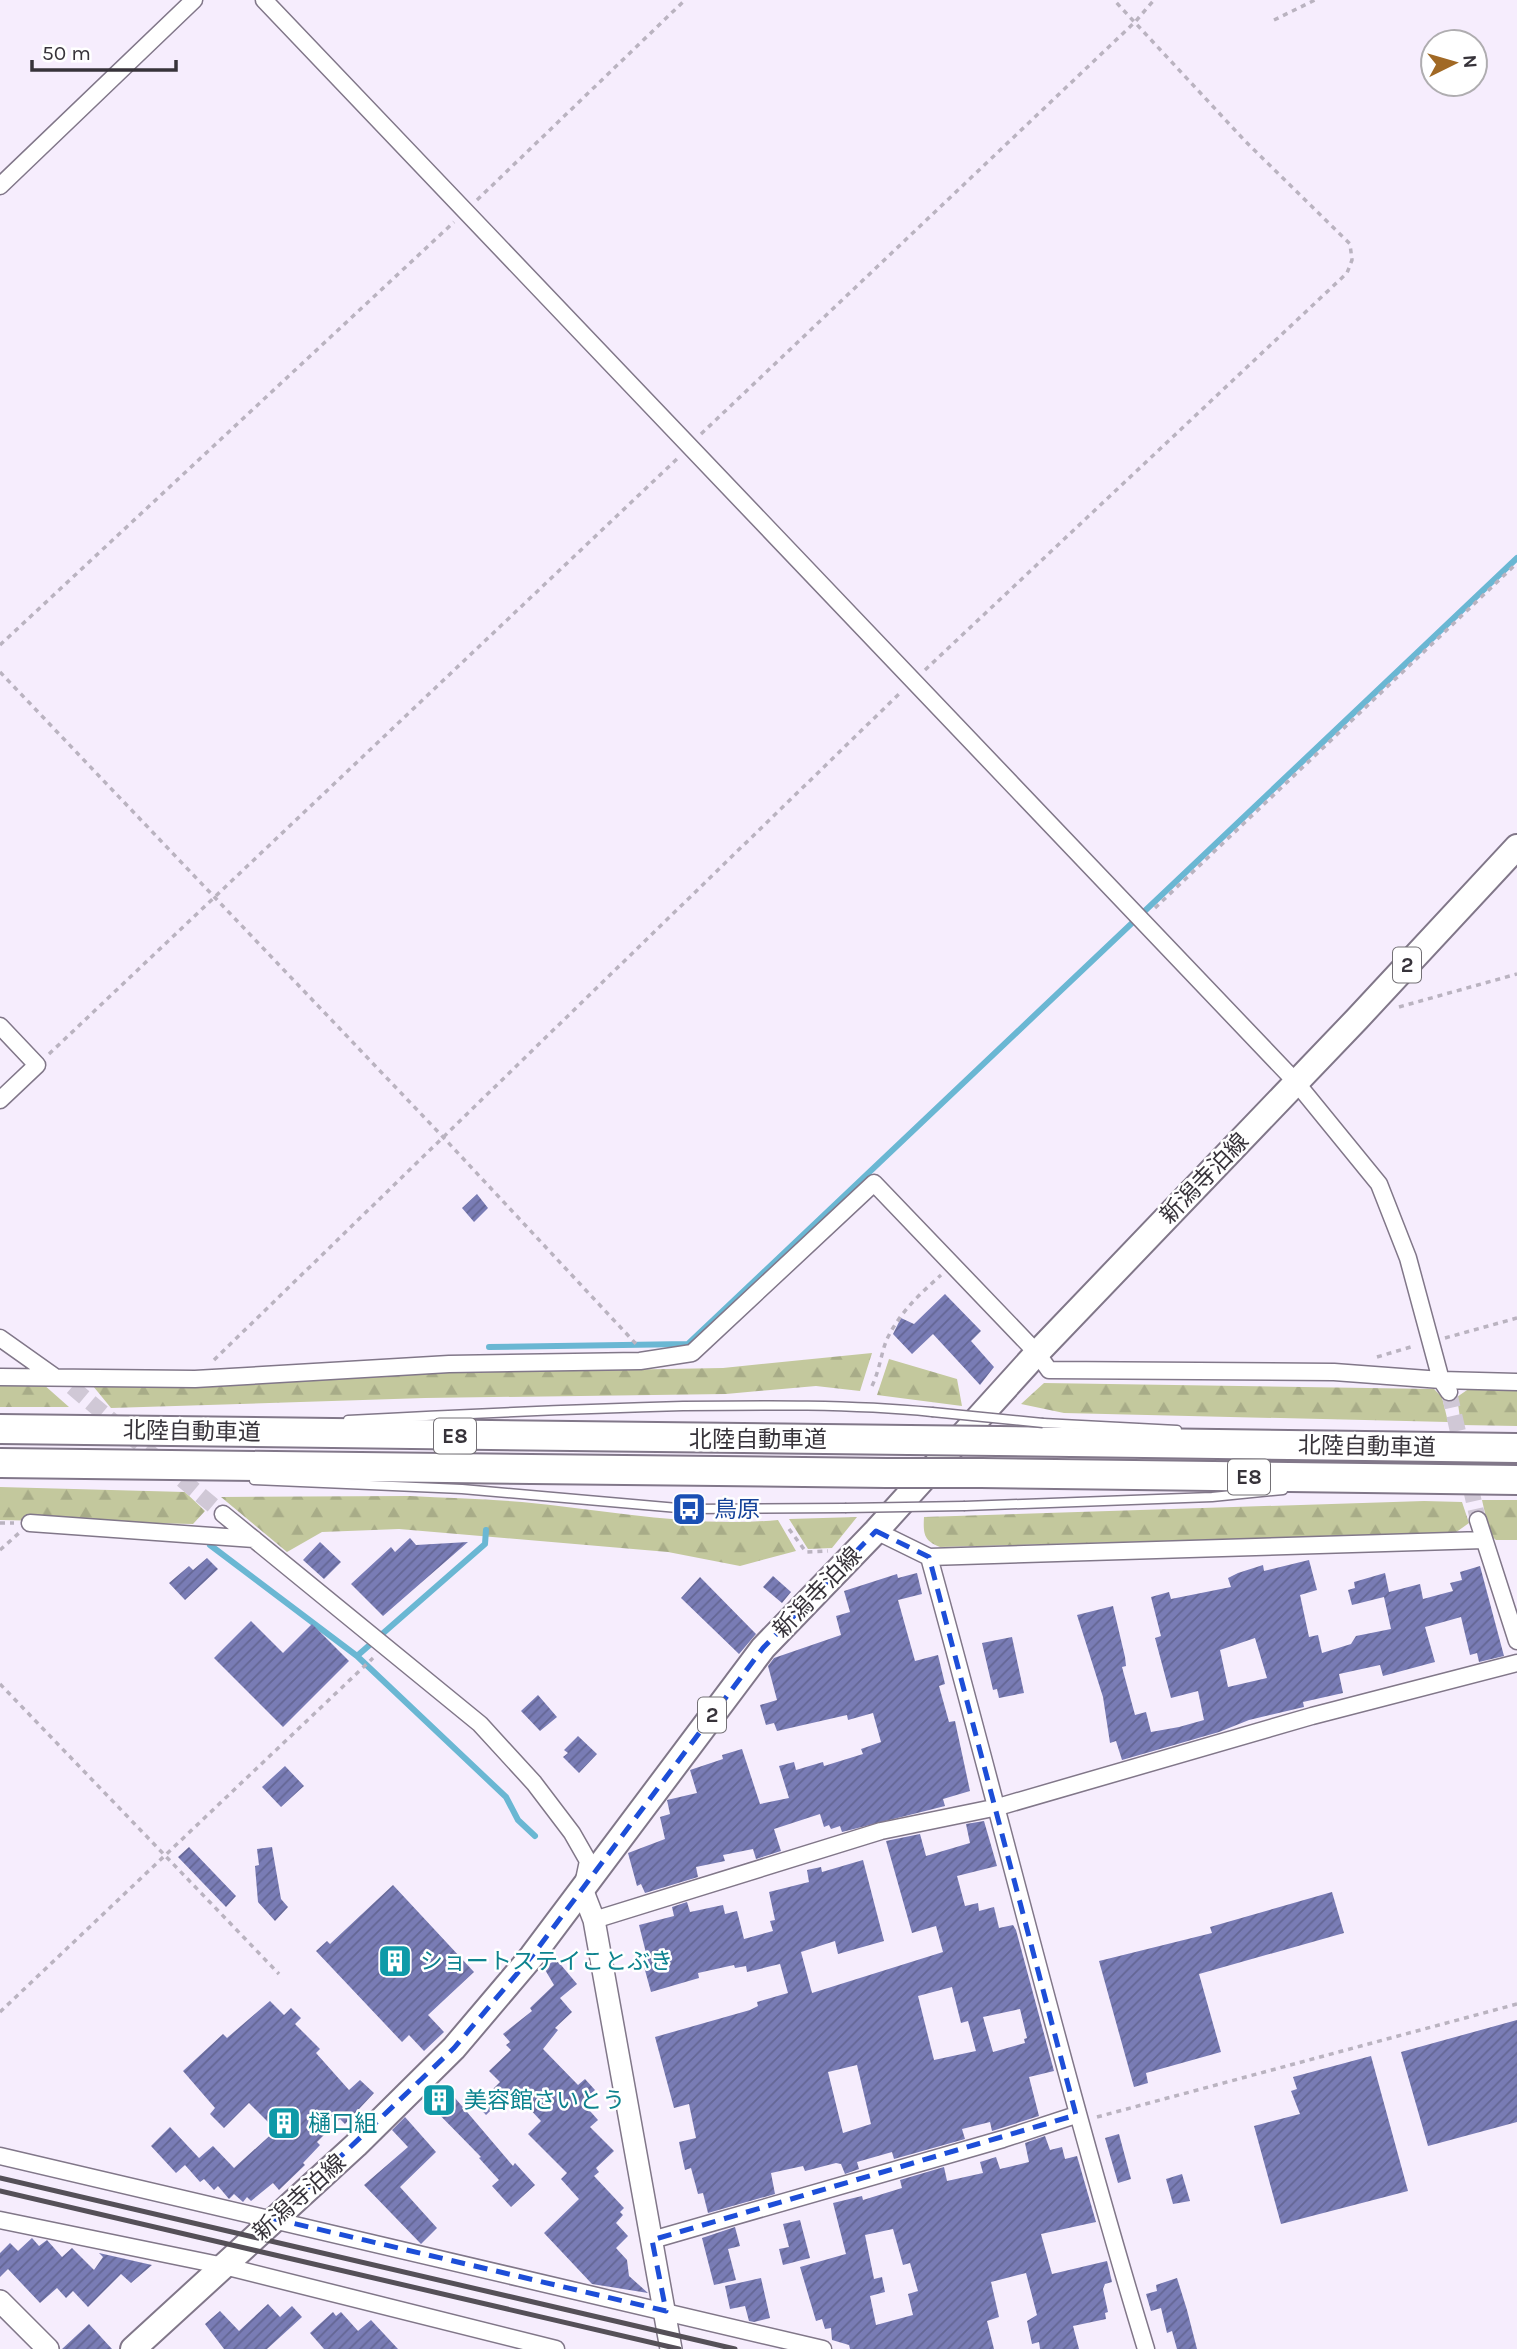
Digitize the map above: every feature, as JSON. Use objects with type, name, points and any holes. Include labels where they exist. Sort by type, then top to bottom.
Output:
[{"type":"highway","name":"北陸自動車道","points":[[0,1429],[1517,1448]]},
{"type":"highway","name":"北陸自動車道","points":[[0,1464],[1517,1480]]},
{"type":"main road","name":"新潟寺泊線","points":[[133,2349],[275,2219],[454,2048],[532,1956],[763,1648],[876,1531],[1037,1353],[1517,847]]},
{"type":"street","points":[[0,186],[194,0]]},
{"type":"street","points":[[264,0],[691,444],[1143,924],[1157,934],[1296,1081],[1379,1184],[1408,1258],[1445,1386]]},
{"type":"street","points":[[0,1026],[37,1065],[0,1100]]},
{"type":"street","points":[[0,1377],[195,1379],[449,1364],[640,1361],[692,1353],[874,1183],[1037,1353],[1049,1370],[1334,1372],[1445,1386],[1517,1382]]},
{"type":"street","points":[[0,1338],[72,1387]]},
{"type":"street","points":[[223,1514],[480,1724],[534,1783],[572,1833],[588,1861],[582,1889],[594,1920],[671,2349]]},
{"type":"street","points":[[1478,1520],[1517,1641]]},
{"type":"street","points":[[30,1523],[255,1539]]},
{"type":"street","points":[[876,1531],[929,1557],[1484,1540]]},
{"type":"street","points":[[929,1557],[998,1807],[1078,2121],[1146,2349]]},
{"type":"street","points":[[594,1920],[881,1831],[998,1807],[1312,1716],[1517,1664]]},
{"type":"street","points":[[652,2240],[1003,2139],[1078,2121]]},
{"type":"street","points":[[0,2156],[823,2349]]},
{"type":"street","points":[[0,2220],[224,2266],[556,2349]]},
{"type":"street","points":[[0,2301],[48,2349]]},
{"type":"lane","points":[[338,1420],[598,1408],[867,1405],[1043,1423],[1185,1430]]},
{"type":"lane","points":[[146,1430],[297,1422]]},
{"type":"lane","points":[[1336,1435],[1418,1438],[1517,1448]]},
{"type":"lane","points":[[0,1464],[168,1476]]},
{"type":"lane","points":[[237,1479],[462,1489],[689,1509],[965,1506],[1212,1497],[1292,1489]]},
{"type":"lane","points":[[1305,1488],[1398,1479]]},
{"type":"path","points":[[0,645],[466,211],[685,0]]},
{"type":"path","points":[[195,1379],[913,681],[1347,273],[1352,260],[1350,244],[1246,142],[1114,0]]},
{"type":"path","points":[[37,1065],[670,468],[691,444],[1135,22],[1154,0]]},
{"type":"path","points":[[1274,20],[1315,0]]},
{"type":"path","points":[[1143,924],[1165,899],[1517,563]]},
{"type":"path","points":[[0,672],[636,1342],[640,1361]]},
{"type":"path","points":[[1394,1009],[1517,974]]},
{"type":"path","points":[[872,1386],[882,1365],[886,1341],[906,1307],[945,1271]]},
{"type":"path","points":[[0,1550],[30,1523]]},
{"type":"path","points":[[789,1530],[806,1552]]},
{"type":"path","points":[[0,2011],[385,1647]]},
{"type":"path","points":[[0,1684],[279,1974]]},
{"type":"path","points":[[1078,2121],[1517,2004]]},
{"type":"highlighted area","points":[[876,1531],[929,1557],[1076,2115],[652,2240],[666,2311],[275,2219],[454,2048],[532,1956],[763,1648]]},
{"type":"green space","points":[[872,1353],[860,1391],[816,1386],[726,1394],[425,1398],[111,1408],[93,1386],[440,1373],[723,1368]]},
{"type":"green space","points":[[889,1359],[957,1379],[962,1406],[877,1395]]},
{"type":"green space","points":[[1044,1383],[1434,1389],[1442,1397],[1448,1422],[1064,1413],[1021,1404]]},
{"type":"green space","points":[[0,1384],[43,1384],[69,1407],[0,1407]]},
{"type":"green space","points":[[1470,1388],[1517,1390],[1517,1426],[1461,1425],[1457,1397]]},
{"type":"green space","points":[[0,1487],[185,1492],[205,1511],[193,1524],[0,1520]]},
{"type":"green space","points":[[410,1496],[522,1502],[682,1520],[778,1520],[796,1551],[740,1566],[668,1552],[399,1529],[322,1532],[287,1552],[221,1497]]},
{"type":"green space","points":[[1482,1500],[1517,1500],[1517,1540],[1496,1540],[1490,1535]]},
{"type":"green space","points":[[1462,1502],[1469,1523],[1455,1533],[940,1547],[928,1539],[924,1528],[924,1517]]},
{"type":"green space","points":[[857,1517],[832,1548],[808,1549],[789,1519]]},
{"type":"building","points":[[477,1194],[488,1208],[474,1222],[462,1208]]},
{"type":"building","points":[[945,1294],[981,1331],[971,1341],[994,1367],[980,1385],[933,1334],[912,1354],[893,1334],[901,1318],[914,1324]]},
{"type":"building","points":[[410,1538],[416,1545],[468,1542],[383,1616],[351,1584],[391,1547],[395,1552]]},
{"type":"building","points":[[320,1542],[341,1562],[324,1579],[303,1560]]},
{"type":"building","points":[[207,1558],[218,1569],[185,1600],[169,1583],[189,1566],[193,1570]]},
{"type":"building","points":[[1309,1560],[1317,1590],[1300,1595],[1309,1637],[1318,1635],[1322,1653],[1351,1644],[1356,1636],[1391,1629],[1384,1597],[1352,1605],[1348,1590],[1355,1588],[1354,1582],[1385,1573],[1389,1592],[1420,1584],[1423,1599],[1453,1591],[1450,1583],[1462,1580],[1460,1572],[1480,1566],[1504,1656],[1479,1662],[1477,1653],[1470,1655],[1461,1617],[1425,1627],[1435,1662],[1383,1676],[1380,1665],[1339,1674],[1343,1693],[1303,1702],[1304,1707],[1249,1720],[1219,1732],[1122,1760],[1116,1741],[1110,1743],[1103,1697],[1077,1615],[1113,1606],[1125,1657],[1126,1666],[1122,1667],[1135,1715],[1146,1712],[1151,1732],[1179,1727],[1204,1720],[1198,1691],[1171,1698],[1155,1638],[1161,1636],[1151,1597],[1169,1592],[1171,1599],[1231,1587],[1228,1578],[1238,1573],[1263,1565],[1264,1571]],"holes":[[[1255,1638],[1267,1678],[1228,1687],[1220,1650]]]},
{"type":"building","points":[[917,1573],[922,1594],[898,1600],[915,1661],[938,1655],[945,1684],[939,1686],[949,1722],[955,1721],[970,1791],[943,1799],[945,1806],[842,1832],[840,1826],[831,1829],[829,1825],[824,1827],[820,1814],[774,1829],[781,1851],[756,1859],[753,1849],[723,1855],[725,1861],[696,1867],[698,1877],[645,1893],[641,1884],[637,1886],[628,1853],[665,1839],[660,1817],[670,1814],[667,1800],[697,1793],[690,1770],[723,1759],[722,1755],[742,1749],[760,1804],[789,1798],[779,1766],[794,1762],[796,1770],[823,1762],[824,1766],[863,1754],[861,1749],[881,1742],[873,1713],[848,1720],[847,1715],[777,1731],[774,1723],[766,1725],[760,1705],[777,1700],[768,1666],[774,1658],[841,1635],[836,1616],[850,1612],[844,1591],[897,1574],[898,1578]]},
{"type":"building","points":[[773,1576],[791,1592],[782,1603],[763,1587]]},
{"type":"building","points":[[700,1577],[756,1634],[739,1654],[681,1598]]},
{"type":"building","points":[[251,1621],[283,1653],[312,1624],[349,1661],[283,1727],[214,1658]]},
{"type":"building","points":[[1012,1637],[1024,1693],[999,1698],[997,1689],[993,1690],[982,1643]]},
{"type":"building","points":[[538,1695],[557,1717],[540,1731],[521,1711]]},
{"type":"building","points":[[578,1736],[597,1754],[579,1773],[563,1757],[568,1753],[564,1750]]},
{"type":"building","points":[[285,1766],[304,1786],[281,1807],[262,1787]]},
{"type":"building","points":[[984,1821],[997,1866],[957,1876],[965,1906],[978,1903],[979,1911],[994,1907],[999,1928],[1013,1925],[1016,1930],[1054,2071],[1029,2077],[1039,2116],[992,2131],[990,2122],[962,2129],[965,2139],[894,2159],[892,2152],[857,2162],[859,2169],[845,2174],[841,2164],[836,2163],[805,2171],[803,2166],[771,2173],[775,2194],[708,2213],[703,2193],[698,2194],[691,2168],[685,2170],[679,2142],[696,2138],[689,2104],[674,2108],[655,2037],[750,2010],[758,2006],[757,2002],[788,1993],[780,1964],[747,1972],[746,1966],[735,1968],[734,1965],[698,1973],[699,1978],[651,1992],[643,1963],[648,1961],[639,1925],[674,1916],[672,1907],[687,1902],[690,1912],[723,1905],[725,1914],[737,1911],[744,1939],[773,1931],[770,1921],[775,1920],[769,1892],[809,1882],[807,1870],[821,1867],[822,1872],[863,1860],[884,1941],[838,1954],[835,1941],[801,1952],[812,1993],[943,1952],[936,1926],[912,1933],[886,1841],[920,1834],[926,1856],[970,1843],[966,1824]],"holes":[[[952,1987],[961,2023],[968,2021],[976,2051],[934,2060],[918,1996]],[[1020,2009],[1027,2038],[1024,2039],[1025,2043],[993,2052],[983,2017]],[[857,2065],[871,2124],[843,2133],[828,2072]]]},
{"type":"building","points":[[189,1847],[236,1896],[226,1907],[178,1857]]},
{"type":"building","points":[[272,1847],[281,1899],[288,1907],[275,1921],[258,1902],[255,1866],[259,1865],[257,1849]]},
{"type":"building","name":"ショートステイことぶき","points":[[393,1885],[474,1972],[428,2015],[444,2032],[424,2051],[409,2035],[402,2042],[316,1951],[327,1941],[330,1944]]},
{"type":"building","points":[[1332,1892],[1344,1933],[1199,1974],[1221,2052],[1146,2073],[1148,2083],[1134,2087],[1099,1961],[1212,1933],[1210,1927]]},
{"type":"building","points":[[556,1959],[577,1984],[560,1998],[572,2012],[555,2028],[558,2030],[543,2049],[578,2085],[585,2079],[595,2090],[582,2102],[598,2120],[590,2127],[614,2151],[596,2168],[599,2172],[594,2176],[624,2208],[620,2212],[623,2215],[616,2223],[628,2236],[616,2248],[627,2260],[629,2276],[648,2293],[592,2284],[544,2233],[579,2199],[561,2179],[567,2173],[528,2134],[541,2121],[512,2090],[486,2115],[477,2105],[500,2082],[489,2071],[511,2050],[506,2045],[510,2042],[503,2034],[532,2011],[530,2008],[554,1985],[544,1968]]},
{"type":"building","points":[[270,2001],[284,2015],[291,2008],[301,2018],[295,2024],[320,2049],[316,2053],[349,2090],[360,2080],[374,2093],[345,2124],[340,2119],[317,2142],[320,2145],[303,2163],[305,2165],[279,2190],[273,2183],[251,2201],[247,2197],[243,2202],[234,2194],[229,2199],[218,2186],[214,2190],[204,2179],[200,2182],[185,2165],[176,2173],[151,2146],[170,2127],[199,2158],[213,2146],[234,2168],[276,2130],[249,2103],[224,2128],[210,2114],[215,2108],[183,2071],[223,2034],[227,2038]]},
{"type":"building","points":[[1517,2020],[1517,2122],[1428,2146],[1401,2052]]},
{"type":"building","points":[[1371,2056],[1408,2191],[1281,2224],[1254,2126],[1300,2114],[1291,2091],[1297,2089],[1293,2077]]},
{"type":"building","points":[[444,2085],[513,2166],[515,2163],[535,2185],[511,2207],[492,2186],[499,2180],[479,2158],[481,2157],[426,2101]]},
{"type":"building","points":[[405,2117],[436,2152],[400,2187],[437,2228],[421,2244],[364,2185],[408,2147],[392,2130]]},
{"type":"building","points":[[1119,2134],[1131,2179],[1118,2183],[1105,2138]]},
{"type":"building","points":[[1045,2136],[1050,2150],[1062,2147],[1065,2159],[1077,2156],[1096,2222],[1041,2234],[1052,2274],[1107,2261],[1112,2282],[1105,2284],[1103,2289],[1108,2312],[1105,2313],[1106,2319],[1073,2326],[1079,2349],[1040,2349],[1039,2342],[1032,2344],[1027,2321],[1037,2315],[1026,2273],[991,2282],[999,2317],[987,2321],[994,2349],[850,2349],[849,2345],[832,2340],[831,2328],[825,2329],[822,2319],[816,2321],[800,2267],[846,2254],[833,2203],[862,2196],[863,2200],[902,2188],[900,2180],[944,2167],[947,2181],[983,2173],[980,2162],[996,2157],[1000,2169],[1029,2162],[1025,2143]],"holes":[[[893,2229],[903,2265],[910,2263],[918,2291],[908,2294],[913,2315],[876,2325],[870,2296],[885,2292],[882,2277],[874,2279],[865,2235]]]},
{"type":"building","points":[[1182,2174],[1190,2201],[1173,2204],[1166,2179]]},
{"type":"building","points":[[800,2220],[810,2258],[783,2265],[779,2249],[789,2247],[783,2224]]},
{"type":"building","points":[[735,2227],[740,2246],[728,2249],[736,2280],[714,2285],[702,2238]]},
{"type":"building","points":[[32,2238],[39,2246],[47,2240],[62,2257],[72,2248],[94,2270],[103,2257],[99,2253],[152,2265],[131,2283],[121,2274],[88,2307],[73,2291],[66,2298],[57,2288],[40,2303],[8,2269],[0,2277],[0,2253],[10,2243],[18,2251]]},
{"type":"building","points":[[761,2278],[770,2318],[749,2321],[745,2306],[730,2309],[725,2286]]},
{"type":"building","points":[[1177,2278],[1197,2349],[1177,2349],[1172,2331],[1167,2333],[1161,2308],[1151,2311],[1146,2294],[1157,2291],[1156,2285]]},
{"type":"building","points":[[268,2304],[280,2317],[292,2306],[302,2317],[267,2349],[224,2349],[205,2324],[220,2311],[239,2331]]},
{"type":"building","points":[[333,2312],[336,2316],[341,2312],[358,2331],[371,2320],[398,2349],[324,2349],[310,2333]]},
{"type":"building","points":[[89,2324],[112,2349],[62,2349]]},
{"type":"waterway","points":[[489,1347],[688,1344],[1517,558]]},
{"type":"waterway","points":[[357,1656],[485,1544],[486,1530]]},
{"type":"waterway","points":[[210,1545],[357,1656],[506,1797],[518,1820],[535,1836]]},
{"type":"tunnel","points":[[72,1387],[223,1514]]},
{"type":"tunnel","points":[[1449,1392],[1478,1520]]},
{"type":"railway","points":[[0,2178],[735,2349]]},
{"type":"railway","points":[[0,2191],[679,2349]]},
{"type":"place","name":"鳥原","points":[[689,1509]]},
{"type":"place","name":"ショートステイことぶき","points":[[395,1961]]},
{"type":"place","name":"美容館さいとう","points":[[439,2100]]},
{"type":"place","name":"樋口組","points":[[284,2123]]}]
